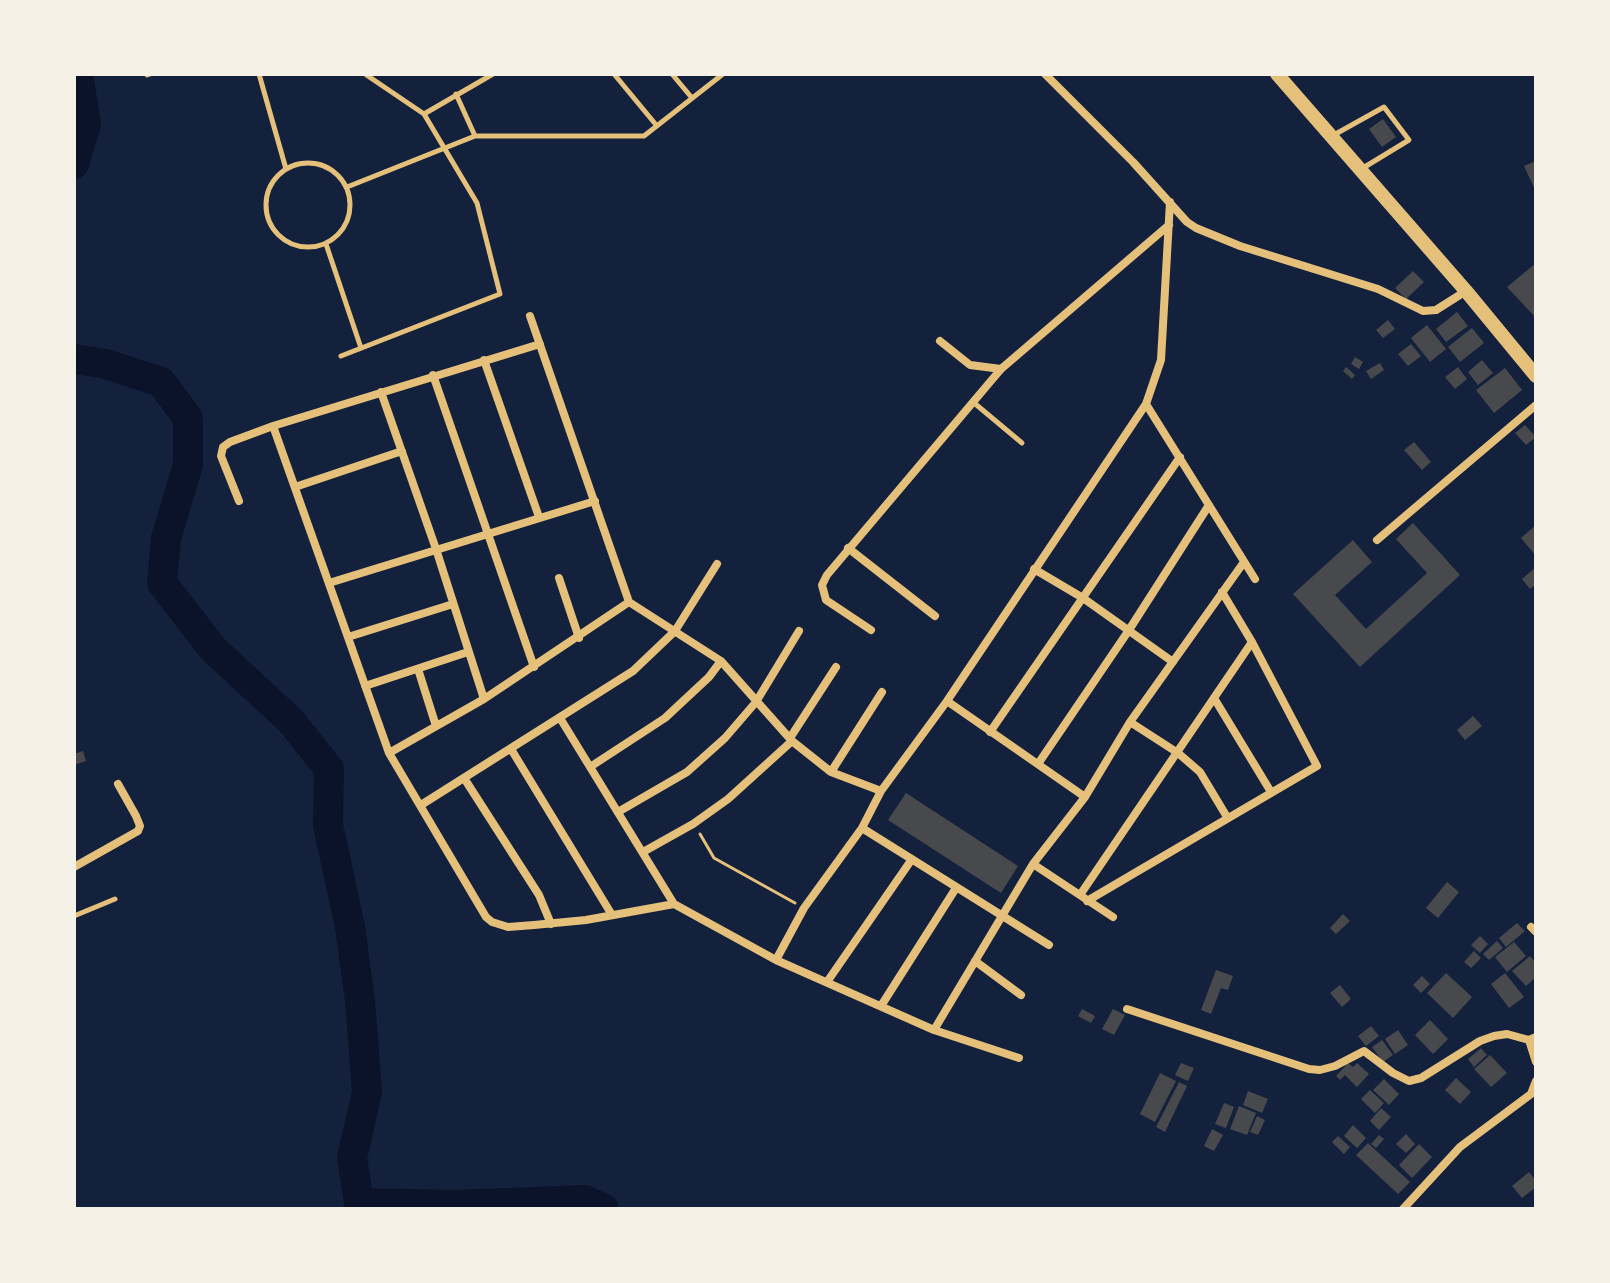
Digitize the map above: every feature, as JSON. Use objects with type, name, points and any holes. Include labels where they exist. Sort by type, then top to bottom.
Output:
[{"type":"main road","points":[[1277,74],[1536,376]]},
{"type":"street","points":[[1045,74],[1187,222],[1216,238],[1385,292],[1423,311],[1436,310],[1466,291]]},
{"type":"street","points":[[776,960],[804,908],[862,828],[881,791],[947,701],[1146,404],[1161,360],[1170,202]]},
{"type":"street","points":[[871,630],[826,600],[822,585],[827,575],[1001,369],[1169,225]]},
{"type":"street","points":[[530,316],[629,602],[721,661],[791,739],[831,772],[881,791]]},
{"type":"street","points":[[940,341],[970,365],[1001,369]]},
{"type":"street","points":[[239,501],[221,456],[223,447],[273,426],[540,344]]},
{"type":"street","points":[[484,360],[539,517]]},
{"type":"street","points":[[433,375],[534,667]]},
{"type":"street","points":[[381,392],[484,699]]},
{"type":"street","points":[[1146,404],[1255,579]]},
{"type":"street","points":[[1377,540],[1536,405]]},
{"type":"street","points":[[273,426],[389,753],[486,917],[508,927],[551,924],[674,904]]},
{"type":"street","points":[[295,487],[402,451]]},
{"type":"street","points":[[990,732],[1180,457]]},
{"type":"street","points":[[329,583],[595,501]]},
{"type":"street","points":[[1038,764],[1209,505]]},
{"type":"street","points":[[848,548],[935,616]]},
{"type":"street","points":[[934,1030],[1033,864],[1085,797],[1130,722],[1244,562]]},
{"type":"street","points":[[421,805],[633,671],[675,631],[717,564]]},
{"type":"street","points":[[1034,569],[1083,598],[1173,662]]},
{"type":"street","points":[[559,578],[579,638]]},
{"type":"street","points":[[1083,898],[1317,766],[1222,592]]},
{"type":"street","points":[[389,753],[484,699],[629,602]]},
{"type":"street","points":[[348,637],[453,604]]},
{"type":"street","points":[[618,812],[687,772],[725,738],[756,702],[799,631]]},
{"type":"street","points":[[1083,898],[1252,642]]},
{"type":"street","points":[[365,686],[468,652]]},
{"type":"street","points":[[590,767],[665,718],[709,677],[721,661]]},
{"type":"street","points":[[643,852],[693,824],[728,799],[791,739],[836,667]]},
{"type":"street","points":[[418,669],[436,726]]},
{"type":"street","points":[[831,772],[882,692]]},
{"type":"street","points":[[1214,698],[1271,792]]},
{"type":"street","points":[[947,701],[1085,797]]},
{"type":"street","points":[[560,718],[674,904],[776,960],[934,1030],[1019,1058]]},
{"type":"street","points":[[1130,722],[1178,753],[1200,772],[1227,817]]},
{"type":"street","points":[[511,749],[612,915]]},
{"type":"street","points":[[464,778],[539,895],[551,924]]},
{"type":"street","points":[[74,867],[138,831],[140,826],[136,816],[118,784]]},
{"type":"street","points":[[862,828],[1049,945]]},
{"type":"street","points":[[827,982],[912,859]]},
{"type":"street","points":[[1033,864],[1113,917]]},
{"type":"street","points":[[881,1006],[956,888]]},
{"type":"street","points":[[975,961],[1021,995]]},
{"type":"street","points":[[1127,1009],[1309,1069],[1335,1066],[1364,1051],[1409,1081],[1421,1078],[1480,1041],[1507,1034],[1533,1039],[1536,1062]]},
{"type":"street","points":[[1403,1209],[1460,1147],[1531,1094],[1536,1081]]},
{"type":"lane","points":[[259,74],[286,169]]},
{"type":"lane","points":[[341,356],[500,294],[481,214],[424,114],[365,74]]},
{"type":"lane","points":[[424,114],[493,74]]},
{"type":"lane","points":[[614,74],[657,126]]},
{"type":"lane","points":[[672,74],[692,98]]},
{"type":"lane","points":[[347,187],[475,136],[644,136],[723,74]]},
{"type":"lane","points":[[456,94],[475,136]]},
{"type":"lane","points":[[1331,136],[1384,107],[1409,140],[1361,169]]},
{"type":"lane","points":[[297,164],[321,164],[332,169],[347,187],[351,198],[348,220],[335,238],[326,244],[300,246],[288,242],[270,224],[266,200],[269,187],[286,169],[297,164]]},
{"type":"lane","points":[[326,244],[361,348]]},
{"type":"lane","points":[[973,401],[1022,443]]},
{"type":"lane","points":[[74,916],[115,899]]},
{"type":"path","points":[[693,824],[714,858],[804,908]]},
{"type":"building","points":[[1383,119],[1396,137],[1382,147],[1369,129]]},
{"type":"building","points":[[1536,161],[1536,192],[1524,166]]},
{"type":"building","points":[[1536,263],[1536,318],[1507,287]]},
{"type":"building","points":[[1413,271],[1424,282],[1406,299],[1395,288]]},
{"type":"building","points":[[1457,312],[1468,326],[1446,342],[1436,329]]},
{"type":"building","points":[[1388,320],[1395,329],[1383,338],[1376,330]]},
{"type":"building","points":[[1427,325],[1446,349],[1430,362],[1411,338]]},
{"type":"building","points":[[1472,328],[1484,343],[1460,362],[1448,347]]},
{"type":"building","points":[[1411,344],[1421,356],[1408,366],[1398,354]]},
{"type":"building","points":[[1355,357],[1363,362],[1359,369],[1351,364]]},
{"type":"building","points":[[1482,360],[1493,373],[1478,385],[1468,372]]},
{"type":"building","points":[[1380,363],[1384,370],[1371,379],[1366,371]]},
{"type":"building","points":[[1346,367],[1355,375],[1352,379],[1343,371]]},
{"type":"building","points":[[1458,367],[1467,379],[1455,389],[1445,377]]},
{"type":"building","points":[[1505,368],[1522,390],[1494,413],[1476,390]]},
{"type":"building","points":[[1525,425],[1536,437],[1526,445],[1515,433]]},
{"type":"building","points":[[1414,442],[1431,462],[1422,470],[1404,450]]},
{"type":"building","points":[[1413,523],[1460,575],[1360,667],[1293,594],[1353,540],[1372,562],[1335,595],[1366,629],[1427,573],[1396,539]]},
{"type":"building","points":[[1536,525],[1536,556],[1521,538]]},
{"type":"building","points":[[1536,567],[1536,584],[1530,589],[1522,579]]},
{"type":"building","points":[[1473,716],[1482,726],[1465,740],[1457,730]]},
{"type":"building","points":[[83,751],[86,761],[74,765],[74,754]]},
{"type":"building","points":[[906,793],[1018,866],[1001,893],[888,820]]},
{"type":"building","points":[[1447,882],[1459,892],[1438,918],[1426,908]]},
{"type":"building","points":[[1343,914],[1350,921],[1336,934],[1330,928]]},
{"type":"building","points":[[1517,923],[1525,931],[1506,947],[1499,938]]},
{"type":"building","points":[[1480,936],[1488,944],[1480,953],[1471,945]]},
{"type":"building","points":[[1497,941],[1503,948],[1489,960],[1483,954]]},
{"type":"building","points":[[1514,942],[1526,956],[1507,972],[1495,957]]},
{"type":"building","points":[[1474,951],[1481,958],[1471,968],[1464,962]]},
{"type":"building","points":[[1530,956],[1536,963],[1536,977],[1526,986],[1512,971]]},
{"type":"building","points":[[1216,970],[1233,976],[1228,990],[1221,988],[1211,1014],[1201,1010]]},
{"type":"building","points":[[1446,973],[1472,997],[1453,1018],[1427,993]]},
{"type":"building","points":[[1505,973],[1524,997],[1509,1008],[1491,984]]},
{"type":"building","points":[[1422,976],[1430,984],[1421,993],[1413,985]]},
{"type":"building","points":[[1340,985],[1351,999],[1342,1007],[1330,993]]},
{"type":"building","points":[[1082,1009],[1095,1016],[1091,1023],[1078,1016]]},
{"type":"building","points":[[1113,1009],[1125,1015],[1114,1035],[1102,1029]]},
{"type":"building","points":[[1430,1020],[1448,1039],[1433,1054],[1415,1035]]},
{"type":"building","points":[[1371,1026],[1379,1036],[1366,1046],[1358,1036]]},
{"type":"building","points":[[1398,1030],[1408,1045],[1395,1054],[1385,1039]]},
{"type":"building","points":[[1382,1040],[1393,1055],[1383,1062],[1372,1047]]},
{"type":"building","points":[[1481,1048],[1487,1055],[1474,1067],[1468,1059]]},
{"type":"building","points":[[1490,1055],[1507,1073],[1491,1087],[1474,1069]]},
{"type":"building","points":[[1181,1063],[1194,1068],[1188,1081],[1175,1075]]},
{"type":"building","points":[[1348,1063],[1353,1067],[1357,1063],[1369,1074],[1357,1087],[1345,1075],[1340,1080],[1336,1076]]},
{"type":"building","points":[[1160,1073],[1176,1081],[1155,1122],[1140,1114]]},
{"type":"building","points":[[1456,1078],[1471,1092],[1460,1104],[1445,1090]]},
{"type":"building","points":[[1384,1079],[1399,1094],[1389,1105],[1373,1090]]},
{"type":"building","points":[[1179,1082],[1187,1086],[1165,1132],[1156,1127]]},
{"type":"building","points":[[1370,1090],[1384,1103],[1375,1113],[1361,1099]]},
{"type":"building","points":[[1248,1091],[1268,1099],[1262,1113],[1243,1105]]},
{"type":"building","points":[[1224,1103],[1234,1107],[1226,1128],[1215,1124]]},
{"type":"building","points":[[1239,1106],[1256,1113],[1247,1135],[1230,1129]]},
{"type":"building","points":[[1381,1108],[1391,1117],[1379,1130],[1370,1121]]},
{"type":"building","points":[[1257,1116],[1265,1120],[1258,1135],[1250,1132]]},
{"type":"building","points":[[1353,1125],[1366,1138],[1357,1148],[1344,1136]]},
{"type":"building","points":[[1212,1129],[1223,1135],[1214,1151],[1204,1146]]},
{"type":"building","points":[[1406,1134],[1415,1144],[1406,1153],[1396,1144]]},
{"type":"building","points":[[1379,1135],[1384,1139],[1376,1148],[1371,1144]]},
{"type":"building","points":[[1338,1136],[1350,1147],[1344,1154],[1332,1142]]},
{"type":"building","points":[[1368,1143],[1410,1182],[1398,1194],[1356,1155]]},
{"type":"building","points":[[1419,1144],[1432,1157],[1412,1178],[1399,1165]]},
{"type":"building","points":[[1529,1172],[1536,1181],[1536,1187],[1522,1198],[1512,1186]]},
{"type":"waterway","points":[[74,164],[86,124],[78,74]]},
{"type":"waterway","points":[[74,359],[106,364],[161,382],[188,418],[188,465],[166,538],[162,583],[213,649],[291,721],[329,769],[328,825],[350,927],[367,1092],[352,1158],[359,1203],[454,1205],[585,1200],[604,1209]]}]
